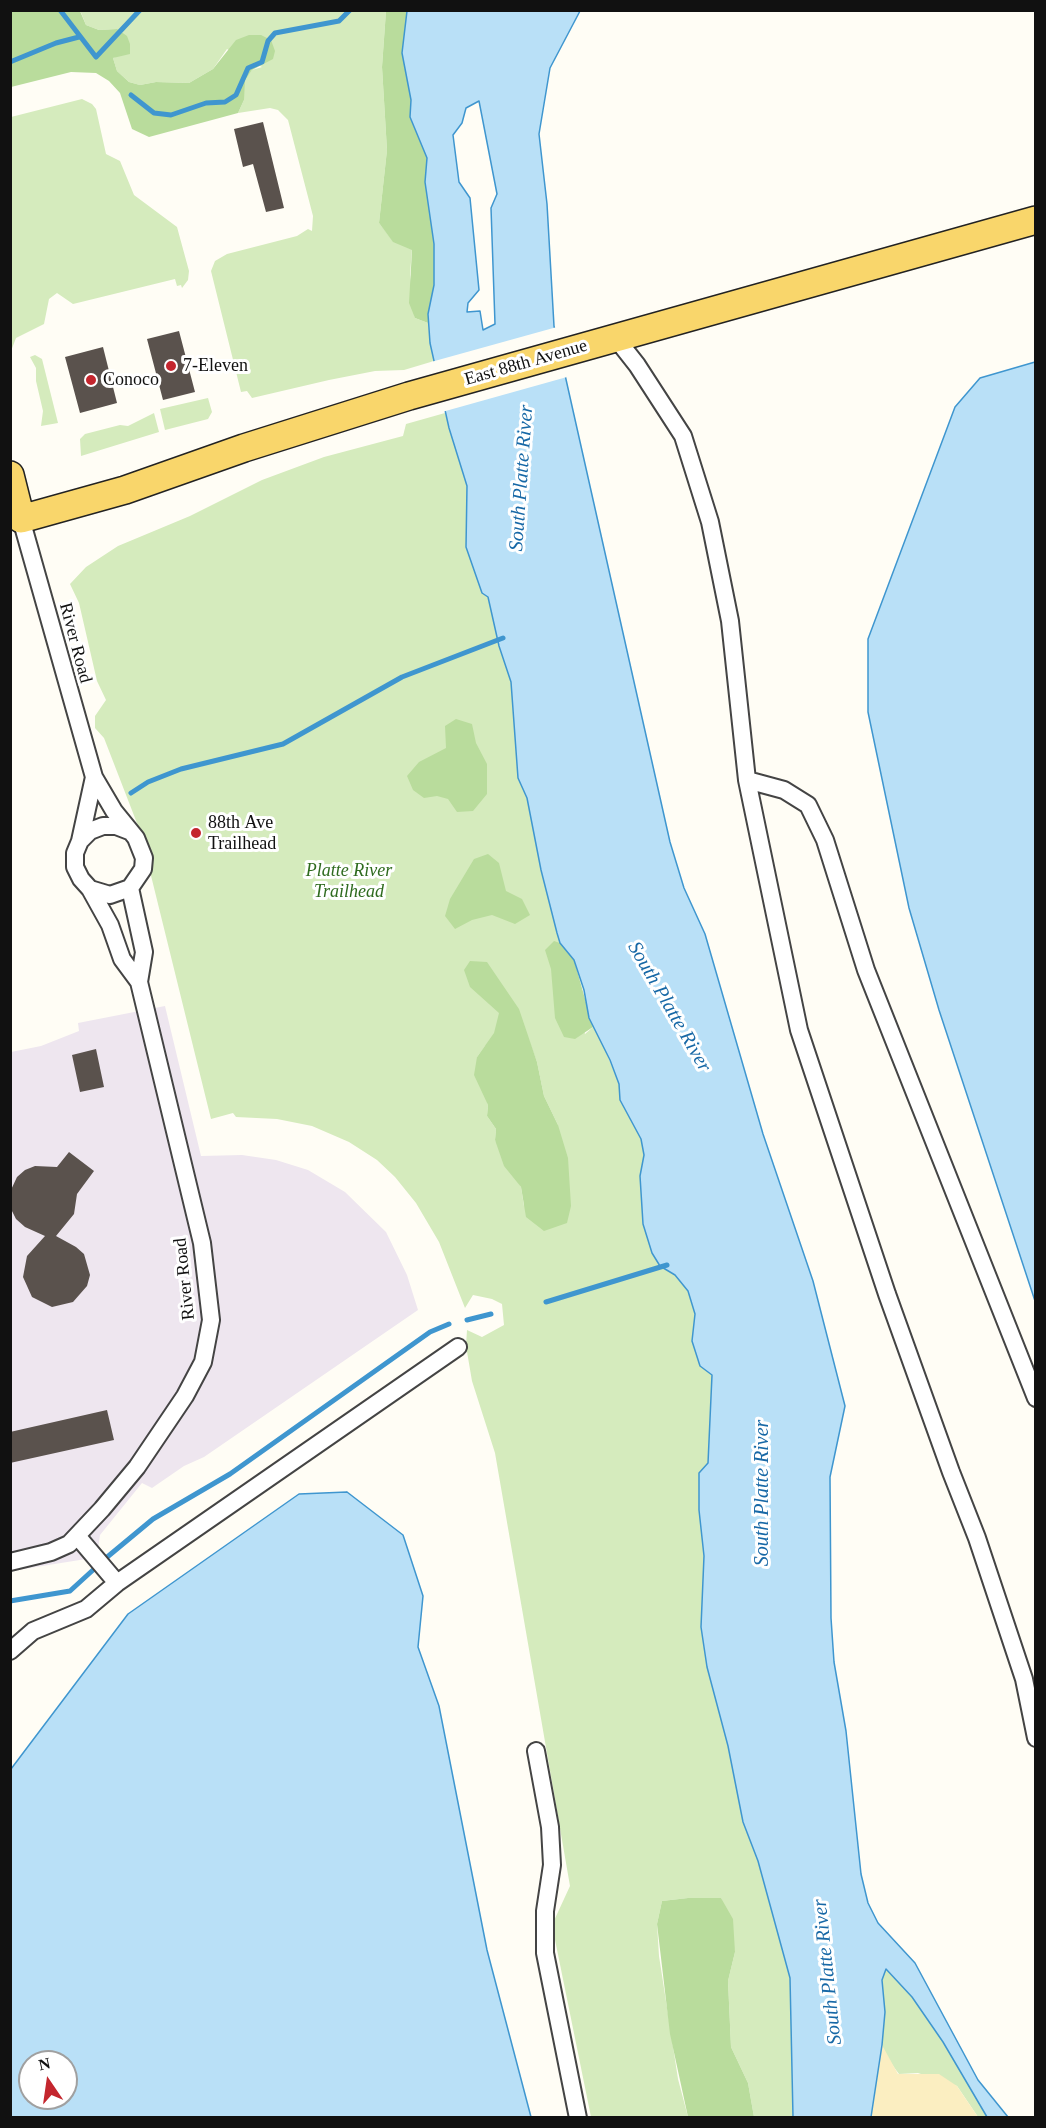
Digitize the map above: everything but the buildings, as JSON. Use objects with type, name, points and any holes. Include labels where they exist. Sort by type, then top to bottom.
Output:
[{"type":"main road","name":"East 88th Avenue","points":[[21,519],[125,490],[244,448],[409,396],[1035,220]]},
{"type":"main road","points":[[10,474],[21,519]]},
{"type":"street","points":[[615,338],[637,365],[683,436],[710,522],[730,621],[747,780],[799,1030],[887,1294],[999,1603],[1024,1679],[1035,1738]]},
{"type":"street","name":"River Road","points":[[21,519],[94,777],[129,831]]},
{"type":"street","name":"River Road","points":[[80,841],[94,777]]},
{"type":"street","points":[[747,780],[784,790],[808,805],[825,840],[866,970],[1035,1398]]},
{"type":"street","points":[[103,826],[116,826],[129,831],[141,847],[144,858],[138,879],[130,888],[110,895],[90,889],[81,879],[75,867],[75,854],[80,841],[90,831],[103,826]]},
{"type":"street","name":"River Road","points":[[130,888],[144,952],[139,982]]},
{"type":"street","name":"River Road","points":[[83,1543],[185,1396],[203,1362],[211,1320],[202,1243],[139,982],[122,959],[110,925],[90,889]]},
{"type":"street","points":[[10,1651],[33,1631],[86,1609],[111,1577],[459,1347]]},
{"type":"street","points":[[10,1562],[83,1543],[111,1577]]},
{"type":"street","points":[[536,1750],[550,1827],[552,1864],[545,1911],[545,1953],[578,2118]]},
{"type":"shaded area","points":[[165,1006],[201,1156],[242,1155],[276,1160],[308,1170],[345,1192],[386,1232],[407,1275],[418,1310],[204,1457],[184,1466],[152,1488],[142,1483],[100,1535],[98,1549],[86,1559],[11,1571],[11,1052],[41,1046],[79,1031],[78,1023]]},
{"type":"green space","points":[[80,10],[386,11],[382,67],[387,150],[379,223],[393,241],[412,249],[410,275],[415,318],[428,323],[434,361],[404,370],[375,371],[252,398],[247,391],[241,392],[211,271],[215,261],[227,254],[297,236],[308,229],[312,231],[313,216],[288,120],[278,110],[270,108],[238,113],[244,100],[244,80],[252,70],[262,67],[227,49],[213,69],[189,83],[156,82],[140,85],[129,82],[117,71],[113,58],[120,55],[117,29],[99,30],[86,25]]},
{"type":"green space","points":[[10,11],[80,11],[86,25],[99,30],[117,29],[127,36],[130,54],[113,58],[117,71],[129,82],[140,85],[156,82],[189,83],[213,69],[236,40],[249,35],[261,35],[271,40],[275,51],[273,59],[252,70],[245,80],[244,100],[238,113],[149,137],[132,129],[120,93],[109,81],[96,73],[71,72],[11,87]]},
{"type":"green space","points":[[386,11],[407,11],[402,53],[411,100],[410,117],[427,158],[425,182],[434,244],[434,285],[428,323],[415,318],[409,303],[412,250],[393,242],[379,223],[387,150],[382,67]]},
{"type":"green space","points":[[82,99],[96,109],[106,154],[120,161],[134,195],[177,227],[189,271],[188,280],[182,288],[181,285],[177,286],[175,279],[73,304],[57,293],[49,299],[44,324],[16,338],[11,351],[11,117]]},
{"type":"green space","points":[[35,355],[42,359],[58,423],[41,426],[43,411],[36,381],[36,368],[30,357]]},
{"type":"green space","points":[[208,398],[212,412],[208,419],[165,430],[160,409]]},
{"type":"green space","points":[[154,413],[159,432],[81,456],[80,439],[85,434],[120,425],[128,426]]},
{"type":"green space","name":"Platte River Trailhead","points":[[445,413],[467,486],[466,547],[488,597],[511,682],[518,778],[527,798],[541,870],[557,933],[565,950],[585,1034],[593,1027],[601,1040],[619,1084],[620,1100],[641,1139],[644,1155],[640,1176],[660,1266],[675,1275],[688,1291],[695,1314],[692,1341],[700,1366],[712,1375],[708,1463],[699,1473],[699,1510],[704,1556],[701,1627],[707,1667],[728,1746],[743,1822],[758,1860],[790,1978],[793,2117],[754,2117],[748,2083],[731,2047],[728,1981],[735,1952],[721,1898],[688,1898],[662,1901],[657,1924],[659,1956],[678,2079],[688,2117],[591,2117],[552,1925],[570,1886],[495,1453],[472,1381],[466,1346],[467,1330],[482,1337],[504,1325],[502,1304],[492,1299],[473,1295],[465,1308],[439,1242],[416,1203],[395,1177],[377,1160],[349,1142],[312,1126],[277,1119],[236,1117],[233,1113],[211,1119],[140,831],[104,738],[95,728],[95,716],[106,700],[97,681],[79,603],[70,584],[86,567],[118,546],[190,516],[262,480],[324,457],[403,436],[406,424]],"holes":[[[527,1035],[537,1062],[544,1096],[558,1125],[524,1206],[521,1187],[495,1140],[496,1129],[487,1116],[488,1105],[477,1057],[485,1046]]]},
{"type":"green space","points":[[456,719],[472,724],[476,743],[487,764],[487,794],[473,811],[457,812],[448,799],[437,796],[424,798],[413,790],[407,776],[419,762],[446,748],[445,726]]},
{"type":"green space","points":[[488,854],[499,863],[506,891],[522,899],[530,915],[515,924],[492,915],[472,920],[455,929],[445,916],[450,899],[474,859]]},
{"type":"green space","points":[[554,941],[560,943],[574,960],[593,1027],[575,1039],[564,1037],[555,1018],[551,969],[545,950]]},
{"type":"green space","points":[[470,961],[487,962],[519,1009],[537,1062],[544,1096],[558,1125],[568,1158],[571,1206],[567,1223],[544,1231],[526,1217],[521,1187],[504,1166],[495,1140],[496,1129],[487,1116],[488,1105],[474,1075],[477,1057],[494,1033],[499,1013],[470,987],[464,970]]},
{"type":"green space","points":[[721,1898],[733,1919],[735,1952],[728,1981],[731,2047],[748,2083],[754,2117],[688,2117],[670,2034],[657,1924],[662,1901]]},
{"type":"green space","points":[[886,1969],[912,1997],[943,2042],[987,2117],[978,2117],[957,2086],[918,2073],[899,2074],[887,2058],[882,2045],[885,2012],[882,1980]]},
{"type":"sand","points":[[882,2045],[898,2074],[939,2074],[957,2086],[978,2117],[871,2118]]},
{"type":"water","name":"South Platte River","points":[[407,11],[580,11],[550,68],[539,134],[547,204],[554,326],[670,842],[684,888],[705,934],[763,1134],[813,1281],[845,1406],[830,1477],[831,1618],[834,1662],[846,1731],[861,1874],[868,1903],[878,1923],[915,1963],[978,2080],[1008,2117],[987,2117],[943,2042],[912,1997],[886,1969],[882,1980],[885,2012],[882,2045],[871,2117],[793,2117],[790,1978],[758,1861],[743,1822],[728,1746],[707,1667],[701,1627],[704,1556],[699,1510],[699,1473],[708,1463],[712,1375],[700,1366],[692,1341],[695,1314],[688,1291],[675,1275],[660,1266],[652,1253],[643,1224],[640,1176],[644,1155],[641,1139],[620,1100],[619,1084],[610,1060],[589,1018],[584,990],[574,960],[560,943],[541,870],[527,798],[518,778],[511,682],[499,646],[488,597],[482,593],[466,547],[467,486],[449,428],[430,343],[428,314],[434,285],[434,244],[425,182],[427,158],[410,117],[411,100],[402,53]],"holes":[[[479,101],[497,194],[491,208],[495,324],[483,330],[480,311],[467,312],[468,303],[479,290],[470,198],[459,182],[453,135],[462,123],[466,108]]]},
{"type":"water","points":[[1036,362],[1035,1301],[939,1010],[909,908],[868,712],[868,639],[955,407],[980,378]]},
{"type":"water","points":[[347,1492],[403,1535],[423,1596],[418,1647],[439,1706],[487,1950],[531,2117],[11,2117],[11,1769],[128,1614],[299,1494]]},
{"type":"pier","points":[[557,327],[567,377],[442,412],[431,362]]},
{"type":"waterway","points":[[60,10],[96,57],[140,10]]},
{"type":"waterway","points":[[131,95],[154,113],[171,115],[206,103],[225,102],[236,95],[248,68],[262,62],[268,41],[275,33],[339,21],[350,10]]},
{"type":"waterway","points":[[10,62],[56,43],[79,37]]},
{"type":"waterway","points":[[131,793],[148,782],[181,769],[283,744],[402,677],[503,638]]},
{"type":"waterway","points":[[546,1302],[667,1265]]},
{"type":"waterway","points":[[467,1320],[491,1314]]},
{"type":"waterway","points":[[106,1558],[153,1519],[230,1474],[430,1332],[449,1324]]},
{"type":"waterway","points":[[10,1601],[70,1591],[93,1570]]},
{"type":"place","name":"7-Eleven","points":[[171,366]]},
{"type":"place","name":"Conoco","points":[[91,380]]},
{"type":"place","name":"88th Ave Trailhead","points":[[196,833]]}]
